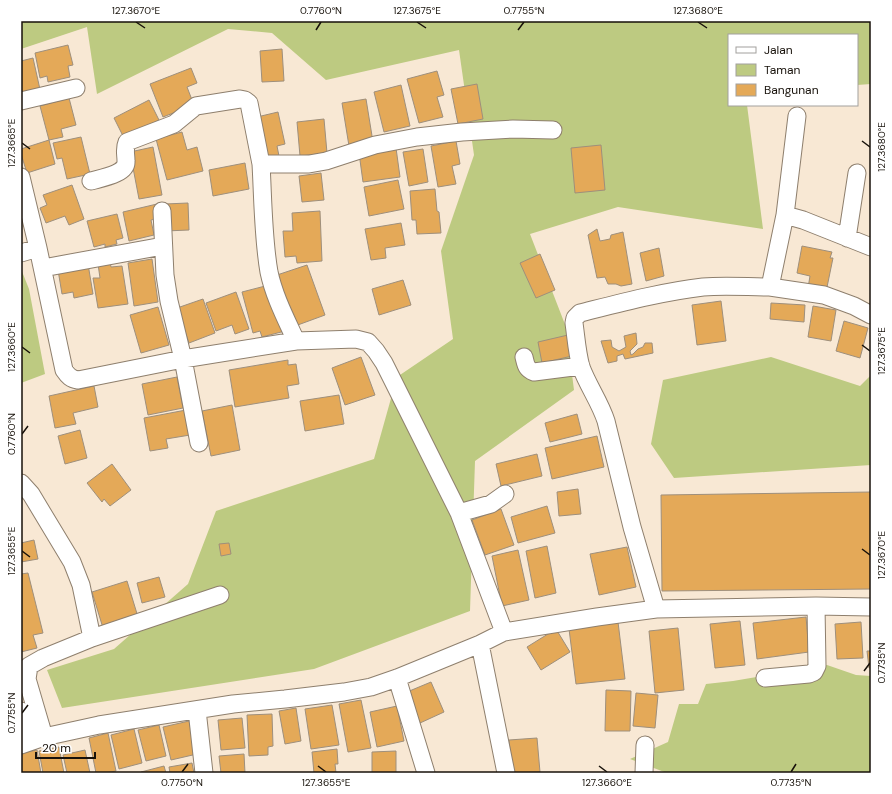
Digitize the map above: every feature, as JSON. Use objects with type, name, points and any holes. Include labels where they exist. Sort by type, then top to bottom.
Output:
[{"type":"street","points":[[21,101],[76,88]]},
{"type":"street","points":[[91,181],[120,172],[124,168],[126,163],[125,147],[127,142],[174,124],[196,106],[240,99],[249,103],[261,164],[269,273],[296,341]]},
{"type":"street","points":[[770,287],[785,215],[797,116]]},
{"type":"street","points":[[261,164],[309,164],[326,161],[375,145],[424,136],[498,130],[552,130]]},
{"type":"street","points":[[847,238],[857,173]]},
{"type":"street","points":[[21,177],[43,268],[64,370],[68,376],[73,379],[78,380],[183,359],[296,341],[356,339],[368,342],[376,351],[388,370],[459,513],[504,632]]},
{"type":"street","points":[[162,211],[165,275],[169,301],[183,359],[199,443]]},
{"type":"street","points":[[785,215],[802,220],[871,248]]},
{"type":"street","points":[[43,268],[163,246]]},
{"type":"street","points":[[21,253],[38,248]]},
{"type":"street","points":[[656,609],[632,527],[606,421],[602,409],[590,388],[581,366],[574,320],[580,312],[656,294],[704,287],[770,287],[824,296],[854,306],[871,315]]},
{"type":"street","points":[[524,357],[526,366],[529,370],[534,372],[581,366]]},
{"type":"street","points":[[21,483],[31,494],[72,562],[81,585],[92,638]]},
{"type":"street","points":[[459,513],[491,504],[505,494]]},
{"type":"street","points":[[32,741],[26,679],[28,666],[43,658],[92,638],[220,595]]},
{"type":"street","points":[[765,678],[809,674],[814,672],[817,666],[816,606]]},
{"type":"street","points":[[32,741],[99,725],[233,704],[344,692],[371,687],[480,644],[504,632],[597,617],[656,609],[816,606],[871,607]]},
{"type":"street","points":[[480,644],[506,773]]},
{"type":"street","points":[[397,678],[426,773]]},
{"type":"street","points":[[197,710],[204,773]]},
{"type":"street","points":[[21,711],[32,741]]},
{"type":"street","points":[[644,773],[645,745]]},
{"type":"green space","points":[[21,21],[871,21],[871,84],[858,85],[858,34],[728,34],[728,106],[747,106],[763,229],[618,207],[530,234],[566,327],[574,390],[475,461],[470,611],[314,669],[62,708],[47,670],[114,649],[188,584],[216,511],[374,459],[397,377],[453,339],[441,251],[474,155],[459,50],[326,80],[272,33],[228,29],[97,94],[87,27],[21,49]]},
{"type":"green space","points":[[21,269],[29,289],[45,374],[21,383]]},
{"type":"green space","points":[[771,357],[860,386],[871,375],[871,465],[674,478],[651,444],[663,380]]},
{"type":"green space","points":[[827,665],[856,675],[871,676],[871,773],[667,773],[630,759],[668,742],[679,704],[698,704],[706,684],[733,681]]},
{"type":"building","points":[[68,45],[73,65],[68,66],[70,77],[48,82],[47,76],[40,78],[35,53]]},
{"type":"building","points":[[282,49],[284,81],[262,82],[260,51]]},
{"type":"building","points":[[33,58],[41,94],[21,99],[21,61]]},
{"type":"building","points":[[191,68],[197,83],[187,87],[194,105],[163,117],[150,84]]},
{"type":"building","points":[[437,71],[444,95],[437,97],[443,117],[419,123],[407,79]]},
{"type":"building","points":[[477,84],[483,119],[458,124],[451,89]]},
{"type":"building","points":[[401,85],[410,126],[384,132],[374,92]]},
{"type":"building","points":[[69,98],[76,125],[61,129],[63,137],[49,140],[40,106]]},
{"type":"building","points":[[366,99],[373,142],[349,146],[342,103]]},
{"type":"building","points":[[149,100],[159,120],[124,138],[114,118]]},
{"type":"building","points":[[278,112],[285,144],[277,146],[279,156],[266,159],[257,117]]},
{"type":"building","points":[[324,119],[327,153],[300,156],[297,122]]},
{"type":"building","points":[[182,132],[187,150],[197,147],[203,171],[167,180],[156,139]]},
{"type":"building","points":[[81,137],[90,174],[67,179],[62,158],[57,159],[53,143]]},
{"type":"building","points":[[49,140],[55,164],[27,173],[21,154],[21,149]]},
{"type":"building","points":[[456,141],[460,164],[452,166],[456,184],[438,187],[431,146]]},
{"type":"building","points":[[601,145],[605,190],[575,193],[571,148]]},
{"type":"building","points":[[153,147],[162,195],[139,199],[130,152]]},
{"type":"building","points":[[396,148],[400,177],[363,182],[359,153]]},
{"type":"building","points":[[423,149],[428,182],[409,186],[403,152]]},
{"type":"building","points":[[245,163],[249,189],[213,196],[209,170]]},
{"type":"building","points":[[321,173],[324,200],[302,202],[299,176]]},
{"type":"building","points":[[398,180],[404,209],[369,216],[364,187]]},
{"type":"building","points":[[72,185],[84,219],[69,225],[65,216],[46,223],[40,208],[47,205],[43,195]]},
{"type":"building","points":[[435,189],[441,233],[417,234],[416,220],[412,220],[410,191]]},
{"type":"building","points":[[188,203],[189,230],[165,231],[165,204]]},
{"type":"building","points":[[157,204],[160,218],[151,220],[154,235],[129,241],[123,212]]},
{"type":"building","points":[[320,211],[322,261],[297,263],[296,256],[285,257],[283,231],[293,231],[292,213]]},
{"type":"building","points":[[117,214],[123,238],[116,240],[117,244],[105,247],[105,244],[94,247],[87,221]]},
{"type":"building","points":[[401,223],[405,245],[385,248],[386,258],[371,260],[365,229]]},
{"type":"building","points":[[597,229],[600,241],[610,239],[611,235],[623,232],[632,284],[621,286],[616,284],[608,284],[605,277],[597,278],[588,235]]},
{"type":"building","points":[[802,246],[832,252],[830,258],[833,258],[826,292],[808,288],[810,276],[797,273]]},
{"type":"building","points":[[659,248],[664,276],[646,281],[640,253]]},
{"type":"building","points":[[540,254],[555,290],[536,298],[520,263]]},
{"type":"building","points":[[152,259],[158,302],[134,306],[128,263]]},
{"type":"building","points":[[110,262],[111,267],[122,266],[128,304],[98,308],[93,278],[100,278],[98,264]]},
{"type":"building","points":[[88,264],[93,294],[74,298],[73,292],[62,294],[58,270]]},
{"type":"building","points":[[307,265],[325,315],[295,326],[277,275]]},
{"type":"building","points":[[403,280],[411,305],[379,315],[372,289]]},
{"type":"building","points":[[273,284],[285,331],[262,337],[260,331],[253,333],[242,292]]},
{"type":"building","points":[[236,292],[249,329],[235,334],[232,325],[216,331],[206,303]]},
{"type":"building","points":[[203,299],[215,333],[189,343],[177,308]]},
{"type":"building","points":[[721,301],[726,341],[697,345],[692,305]]},
{"type":"building","points":[[771,303],[805,305],[804,322],[770,319]]},
{"type":"building","points":[[813,306],[836,310],[831,341],[808,337]]},
{"type":"building","points":[[158,307],[169,345],[141,353],[130,315]]},
{"type":"building","points":[[844,321],[868,328],[860,358],[836,351]]},
{"type":"building","points":[[636,333],[637,344],[630,351],[631,355],[643,347],[645,343],[652,343],[653,353],[625,359],[623,354],[617,356],[617,361],[608,363],[601,341],[611,340],[612,347],[619,351],[626,347],[624,336]]},
{"type":"building","points":[[568,335],[572,356],[542,363],[538,342]]},
{"type":"building","points":[[361,357],[375,395],[345,405],[332,368]]},
{"type":"building","points":[[288,360],[288,365],[296,364],[299,384],[287,386],[289,398],[235,407],[229,370]]},
{"type":"building","points":[[177,377],[183,408],[148,415],[142,384]]},
{"type":"building","points":[[94,386],[98,407],[73,413],[76,424],[55,428],[49,396]]},
{"type":"building","points":[[339,395],[344,424],[305,431],[300,401]]},
{"type":"building","points":[[232,405],[240,450],[211,456],[202,411]]},
{"type":"building","points":[[186,410],[190,435],[166,439],[168,448],[150,451],[144,418]]},
{"type":"building","points":[[577,414],[582,434],[550,442],[545,423]]},
{"type":"building","points":[[80,430],[87,458],[65,464],[58,436]]},
{"type":"building","points":[[597,436],[604,467],[552,479],[545,448]]},
{"type":"building","points":[[537,454],[542,476],[501,486],[496,464]]},
{"type":"building","points":[[112,464],[131,490],[110,506],[104,499],[102,502],[87,483]]},
{"type":"building","points":[[578,489],[581,514],[559,516],[557,492]]},
{"type":"building","points":[[871,492],[871,589],[662,591],[661,495]]},
{"type":"building","points":[[547,506],[555,533],[518,543],[511,517]]},
{"type":"building","points":[[501,509],[514,545],[485,555],[472,520]]},
{"type":"building","points":[[34,540],[38,559],[21,562],[21,543]]},
{"type":"building","points":[[229,543],[231,554],[221,556],[219,544]]},
{"type":"building","points":[[547,546],[556,593],[535,598],[526,551]]},
{"type":"building","points":[[627,547],[636,587],[599,595],[590,554]]},
{"type":"building","points":[[518,550],[529,600],[502,606],[492,556]]},
{"type":"building","points":[[28,573],[43,633],[33,635],[37,648],[21,652],[21,574]]},
{"type":"building","points":[[159,577],[165,597],[142,603],[137,583]]},
{"type":"building","points":[[127,581],[138,617],[103,628],[92,592]]},
{"type":"building","points":[[806,617],[809,652],[757,659],[753,623]]},
{"type":"building","points":[[740,621],[745,665],[715,668],[710,624]]},
{"type":"building","points":[[618,622],[625,679],[576,684],[569,629]]},
{"type":"building","points":[[861,622],[863,658],[837,659],[835,624]]},
{"type":"building","points":[[678,628],[684,690],[655,693],[649,631]]},
{"type":"building","points":[[556,629],[570,652],[541,670],[527,647]]},
{"type":"building","points":[[867,651],[871,651],[871,668],[869,668]]},
{"type":"building","points":[[431,682],[444,712],[420,723],[407,692]]},
{"type":"building","points":[[606,690],[631,691],[630,731],[605,731]]},
{"type":"building","points":[[636,693],[658,695],[655,728],[633,726]]},
{"type":"building","points":[[361,700],[371,748],[348,752],[339,704]]},
{"type":"building","points":[[332,705],[339,745],[311,749],[305,709]]},
{"type":"building","points":[[397,706],[404,741],[377,747],[370,712]]},
{"type":"building","points":[[296,708],[301,741],[285,744],[279,711]]},
{"type":"building","points":[[272,714],[273,746],[268,747],[268,755],[249,756],[247,715]]},
{"type":"building","points":[[242,718],[245,748],[221,750],[218,720]]},
{"type":"building","points":[[189,721],[197,754],[171,760],[163,727]]},
{"type":"building","points":[[159,725],[166,756],[146,761],[138,730]]},
{"type":"building","points":[[134,729],[142,763],[119,769],[111,735]]},
{"type":"building","points":[[108,733],[116,771],[96,773],[89,738]]},
{"type":"building","points":[[537,738],[540,772],[512,773],[509,740]]},
{"type":"building","points":[[59,747],[64,773],[43,773],[39,751]]},
{"type":"building","points":[[337,749],[338,764],[335,764],[336,773],[314,773],[312,752]]},
{"type":"building","points":[[37,750],[41,773],[21,773],[21,753]]},
{"type":"building","points":[[85,750],[90,773],[67,773],[63,755]]},
{"type":"building","points":[[396,751],[396,773],[372,773],[372,752]]},
{"type":"building","points":[[244,754],[245,773],[221,773],[219,756]]},
{"type":"building","points":[[192,763],[194,773],[170,773],[169,767]]},
{"type":"building","points":[[164,766],[166,773],[141,773],[141,772]]}]
